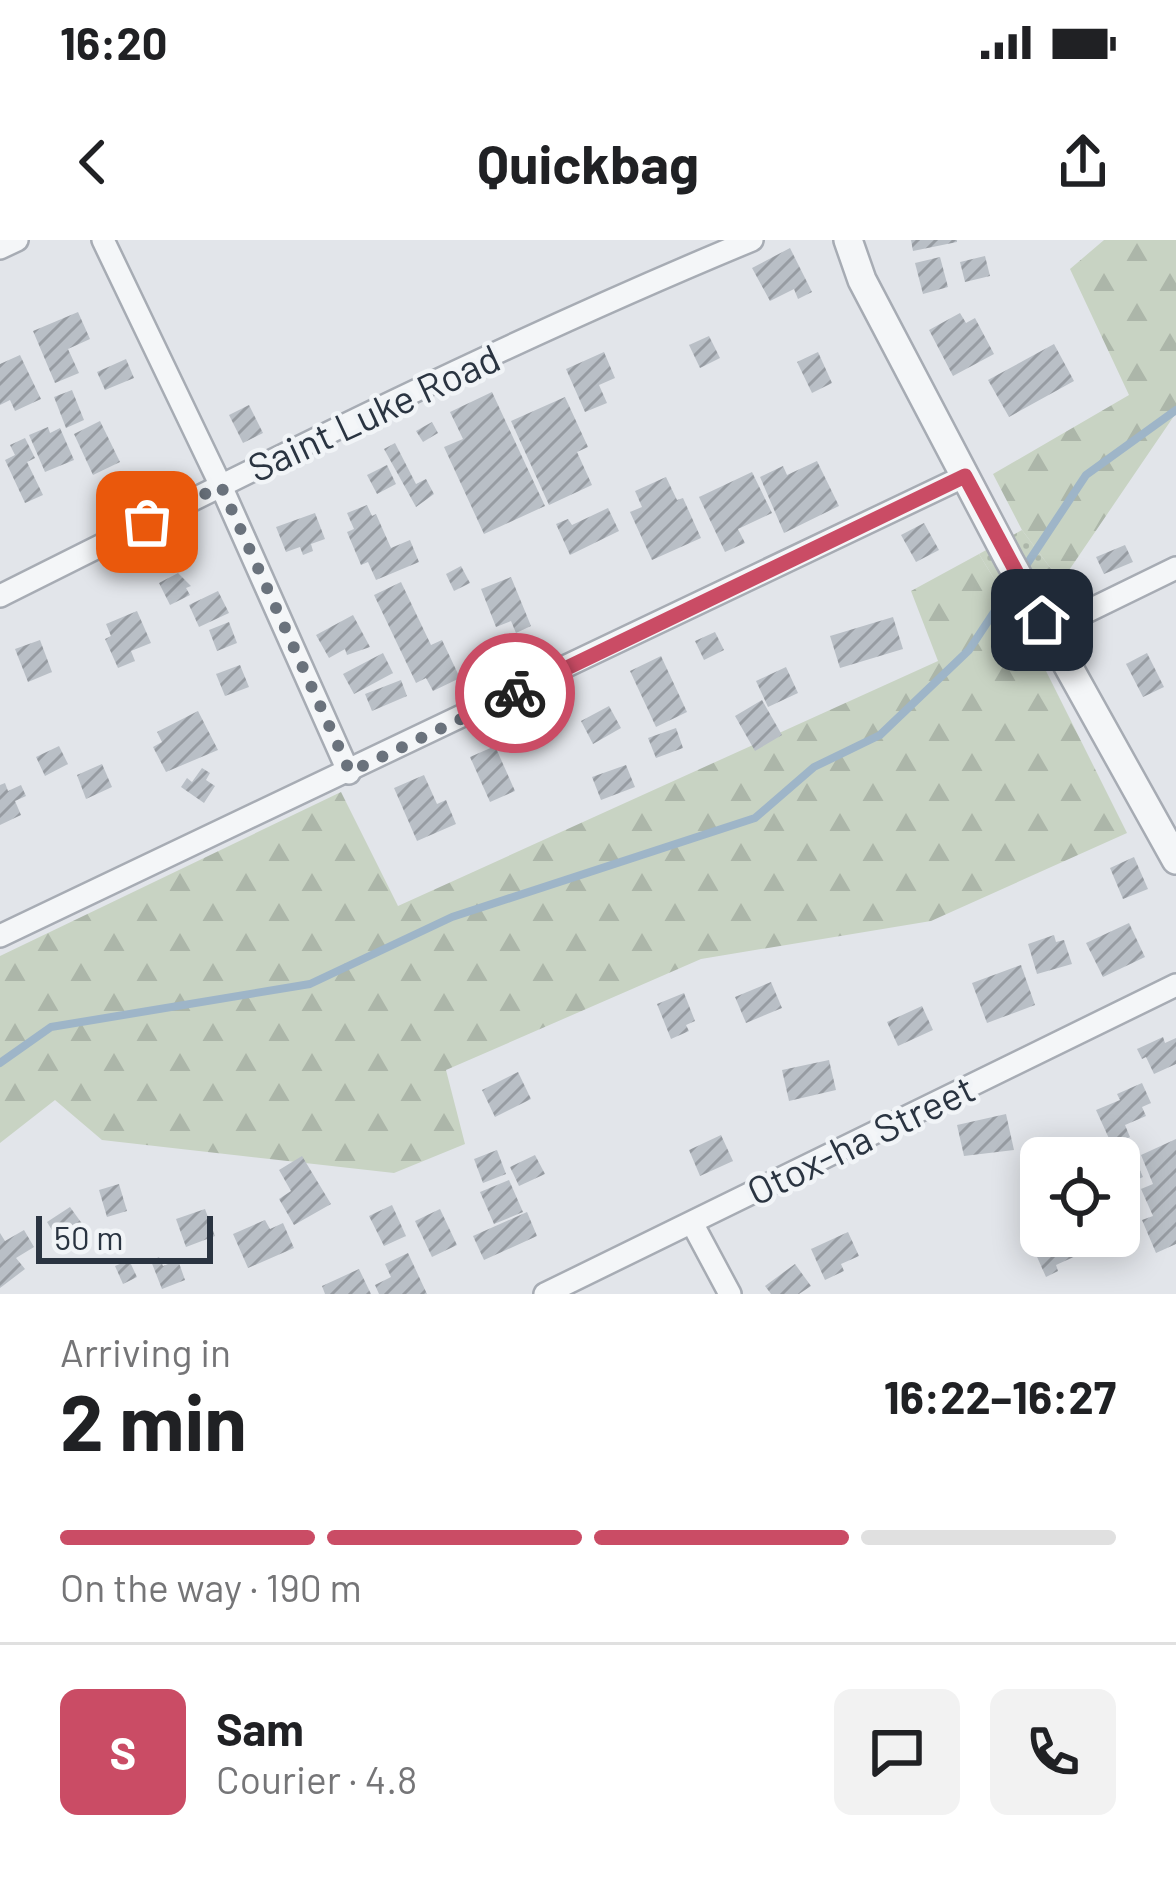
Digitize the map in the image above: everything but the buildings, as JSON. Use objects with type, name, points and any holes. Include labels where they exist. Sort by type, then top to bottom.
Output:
[{"type":"street","points":[[0,248],[17,240]]},
{"type":"street","points":[[103,240],[350,772]]},
{"type":"street","name":"Saint Luke Road","points":[[0,596],[649,283],[752,240]]},
{"type":"street","points":[[848,240],[862,280],[1009,560],[1176,860]]},
{"type":"street","points":[[0,936],[965,476]]},
{"type":"street","points":[[1042,619],[1176,568]]},
{"type":"street","name":"Otox-ha Street","points":[[545,1294],[1176,985]]},
{"type":"street","points":[[692,1223],[730,1294]]},
{"type":"green space","points":[[1104,240],[1176,240],[1176,413],[1061,582],[1022,530],[993,474],[1129,395],[1070,269]]},
{"type":"green space","points":[[1022,530],[1061,582],[1027,633],[979,554]]},
{"type":"green space","points":[[979,554],[1027,633],[1127,833],[931,921],[701,959],[446,1070],[465,1144],[394,1173],[102,1140],[55,1100],[0,1143],[0,956],[341,792],[398,906],[938,661],[911,591]]},
{"type":"waterway","points":[[1023,570],[1086,475],[1176,410]]},
{"type":"waterway","points":[[0,1063],[51,1027],[310,984],[452,917],[755,818],[814,767],[880,735],[969,650],[1014,582]]},
{"type":"way so far","points":[[147,522],[221,486],[350,772],[515,693]]},
{"type":"route","points":[[515,693],[965,476],[1042,620]]}]
